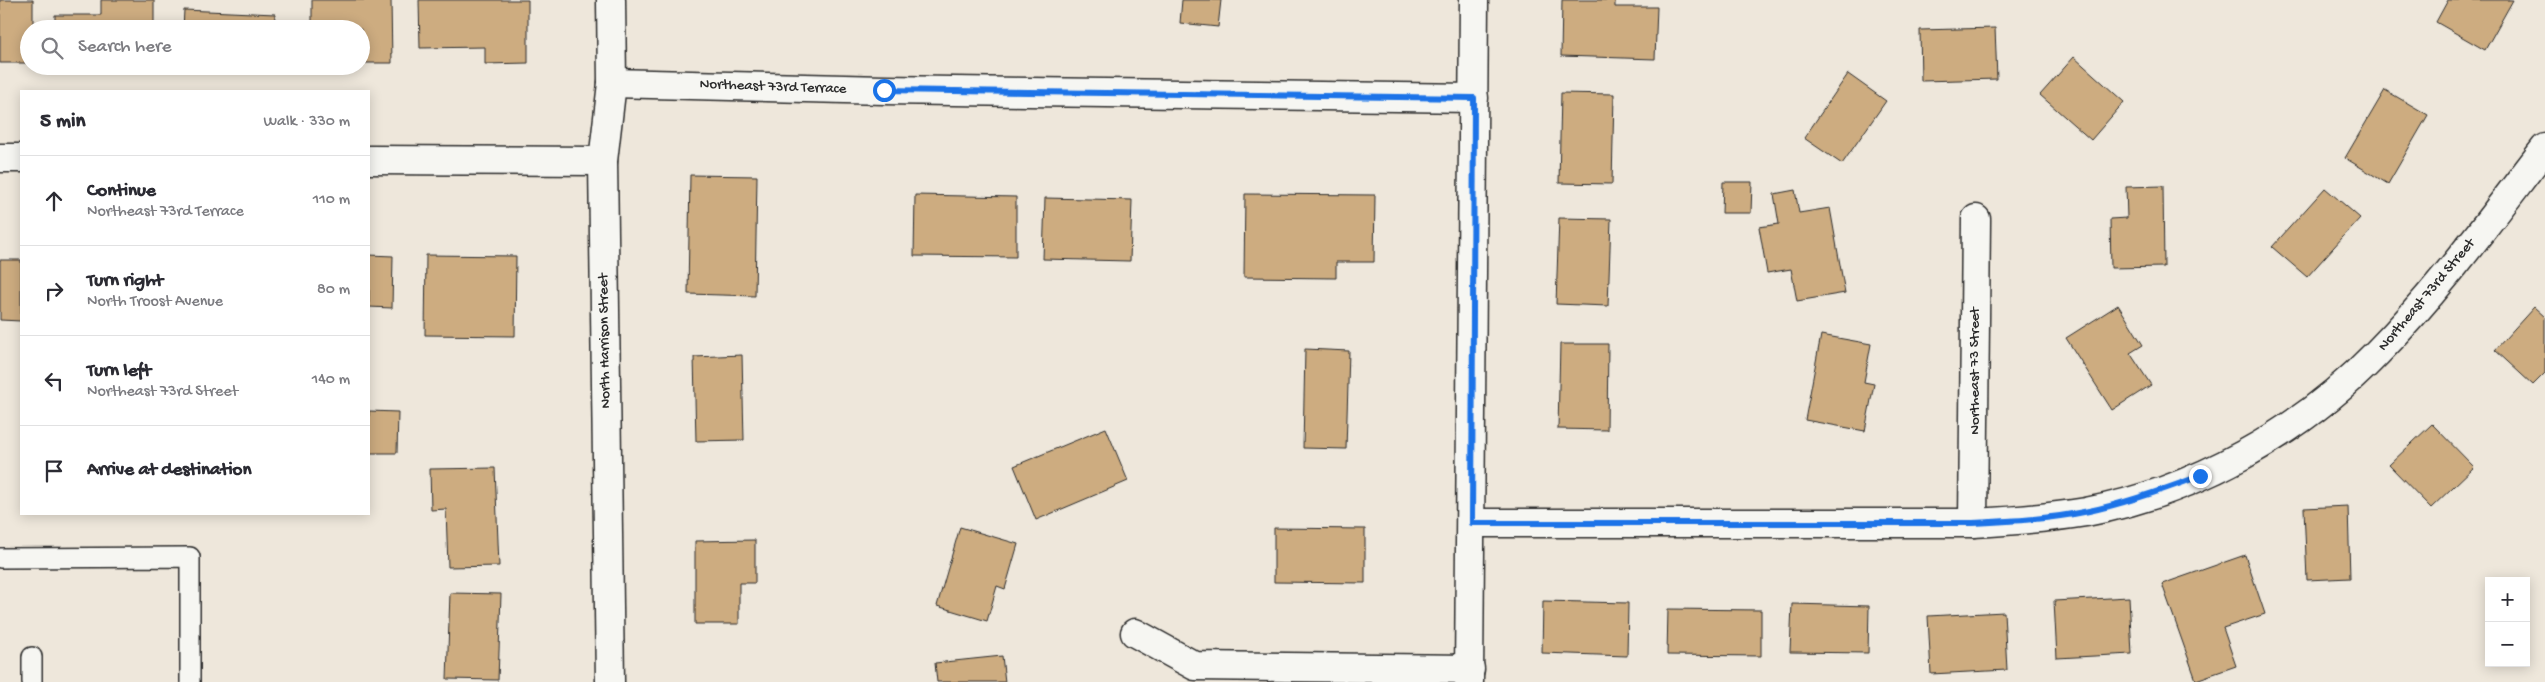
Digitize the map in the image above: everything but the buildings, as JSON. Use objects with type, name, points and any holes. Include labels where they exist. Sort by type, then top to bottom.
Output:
[{"type":"street","name":"North Harrison Street","points":[[610,682],[603,161],[612,83],[611,0]]},
{"type":"street","points":[[1135,633],[1195,666],[1470,675],[1474,0]]},
{"type":"street","name":"Northeast 73rd Terrace","points":[[612,83],[884,90],[1474,98]]},
{"type":"street","name":"Northeast 73rd Street","points":[[1472,523],[1973,523],[2030,520],[2088,511],[2126,501],[2200,476],[2252,450],[2320,404],[2376,354],[2427,299],[2545,148]]},
{"type":"street","points":[[0,158],[20,158]]},
{"type":"street","points":[[370,160],[603,161]]},
{"type":"street","name":"Northeast 73 Street","points":[[1973,523],[1976,219]]},
{"type":"lane","points":[[0,558],[190,557],[190,682]]},
{"type":"lane","points":[[32,657],[32,682]]},
{"type":"route","points":[[884,90],[1474,98],[1472,523],[1973,523],[2030,520],[2088,511],[2145,496],[2200,476]]}]
